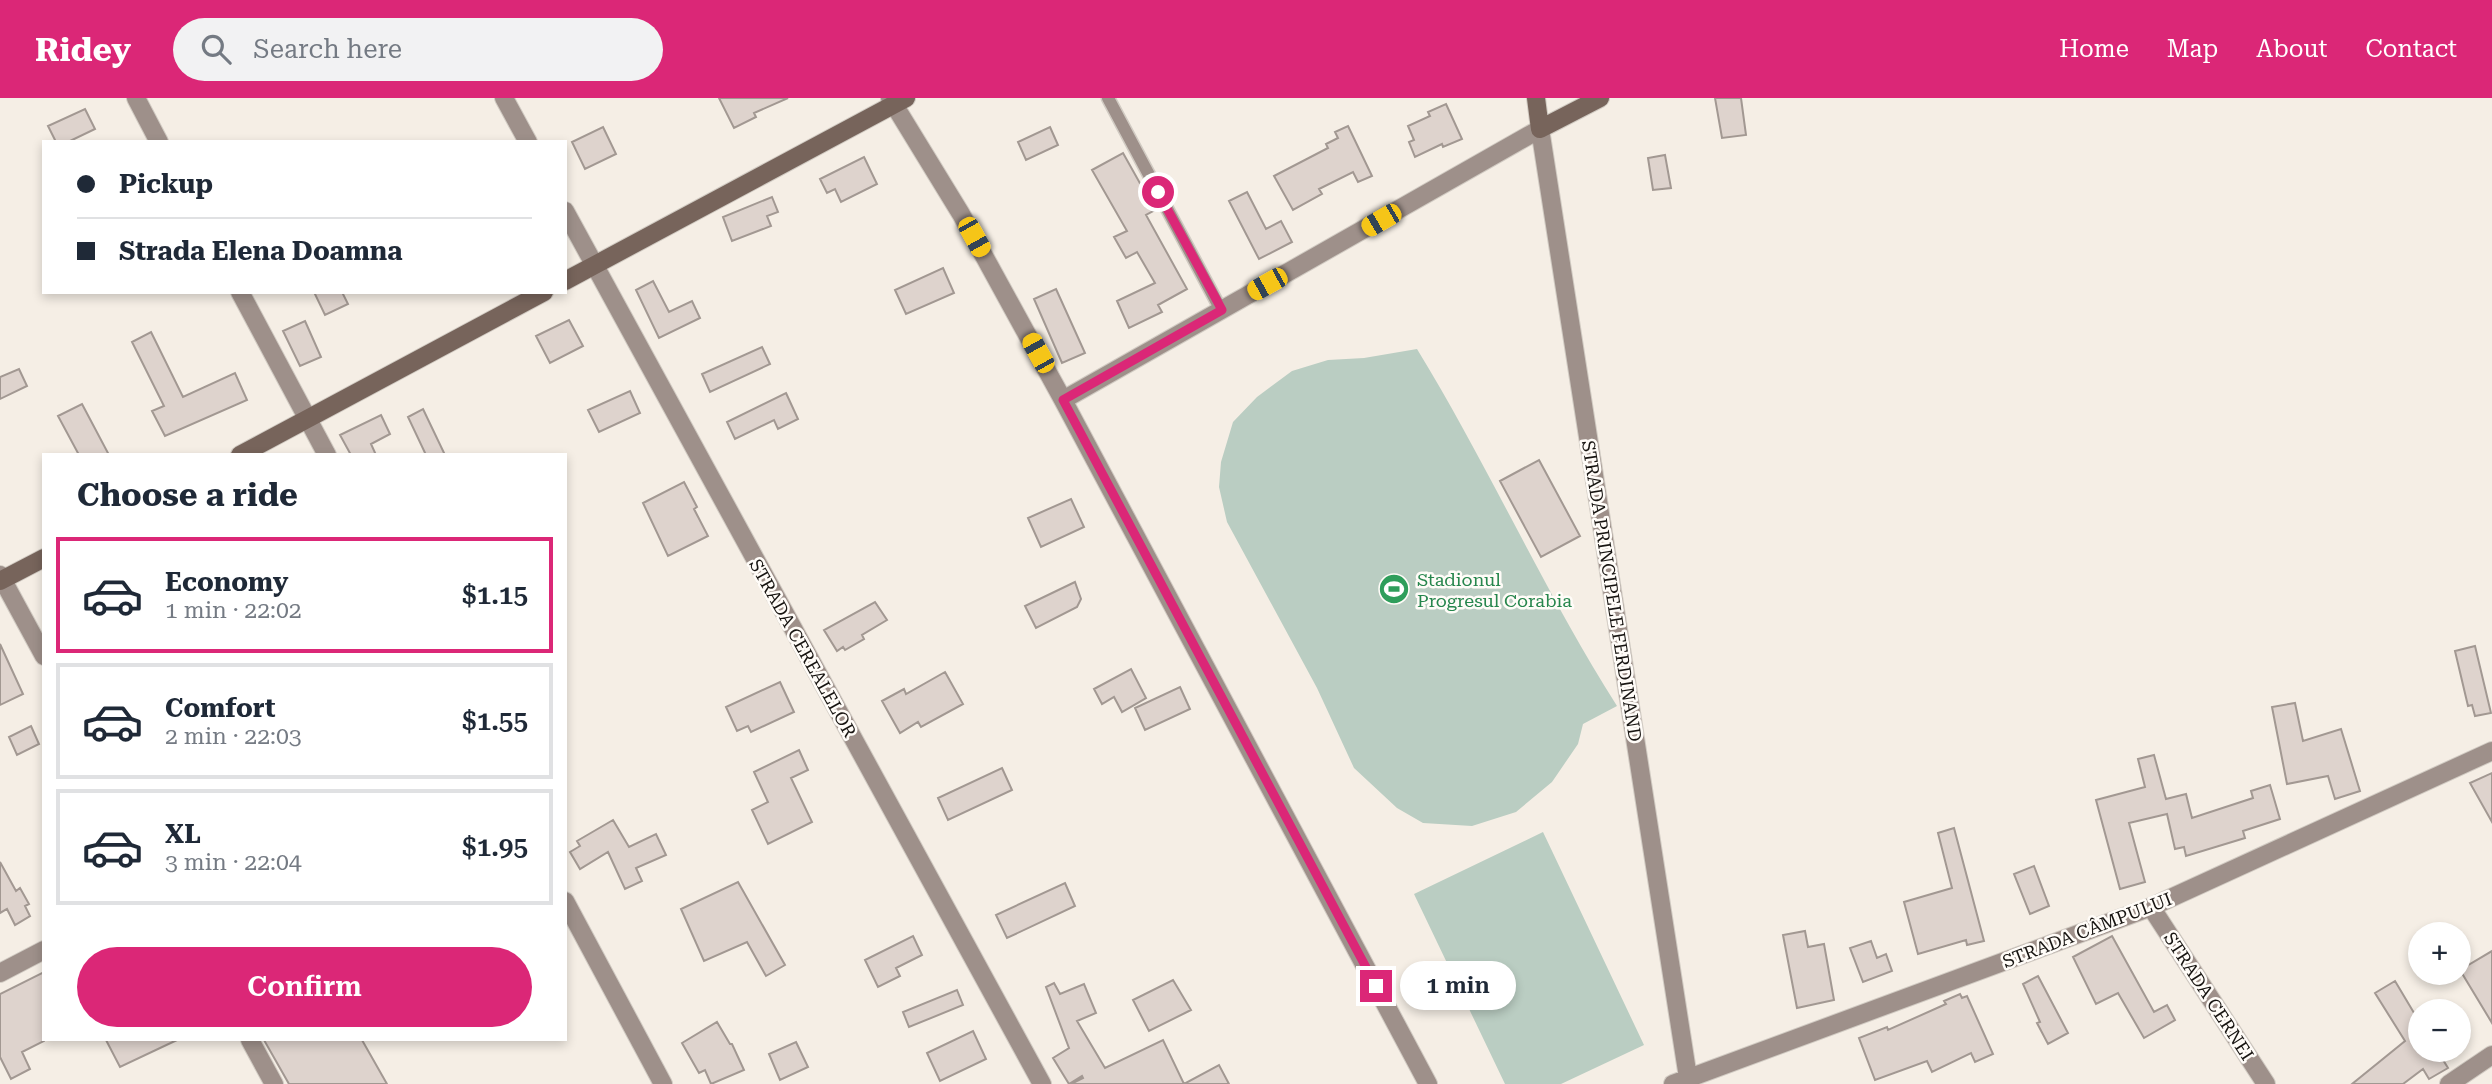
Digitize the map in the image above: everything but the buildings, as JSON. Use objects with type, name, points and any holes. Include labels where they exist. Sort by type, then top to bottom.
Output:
[{"type":"main road","name":"STRADA PRINCIPELE FERDINAND","points":[[1536,98],[1541,130]]},
{"type":"main road","points":[[1541,130],[1600,98]]},
{"type":"main road","points":[[567,280],[897,100]]},
{"type":"main road","points":[[244,453],[540,294]]},
{"type":"main road","points":[[1,578],[42,559]]},
{"type":"street","points":[[136,98],[158,140]]},
{"type":"street","points":[[505,98],[527,140]]},
{"type":"street","points":[[897,100],[1063,400],[1428,1084]]},
{"type":"street","points":[[1063,400],[1541,130]]},
{"type":"street","name":"STRADA PRINCIPELE FERDINAND","points":[[1541,130],[1683,1082]]},
{"type":"street","name":"STRADA CEREALELOR","points":[[567,215],[1042,1084]]},
{"type":"street","points":[[241,294],[326,453]]},
{"type":"street","points":[[1,578],[42,652]]},
{"type":"street","name":"STRADA CÂMPULUI","points":[[1683,1082],[2151,907],[2492,751]]},
{"type":"street","points":[[567,905],[663,1084]]},
{"type":"street","name":"STRADA CERNEI","points":[[2151,907],[2266,1084]]},
{"type":"street","points":[[0,973],[42,951]]},
{"type":"street","points":[[251,1041],[274,1084]]},
{"type":"street","points":[[2449,1084],[2492,1055]]},
{"type":"lane","points":[[1108,98],[1222,310]]},
{"type":"green space","points":[[1417,349],[1565,618],[1617,706],[1583,724],[1578,744],[1552,782],[1516,812],[1472,826],[1423,823],[1397,808],[1354,768],[1317,688],[1227,522],[1219,487],[1221,462],[1233,422],[1257,397],[1292,371],[1328,360],[1364,358]]},
{"type":"green space","points":[[1543,832],[1644,1045],[1561,1084],[1505,1084],[1414,894]]},
{"type":"place","name":"Stadionul Progresul Corabia","points":[[1394,589]]},
{"type":"route","points":[[1158,192],[1222,310],[1063,400],[1376,986]]}]
